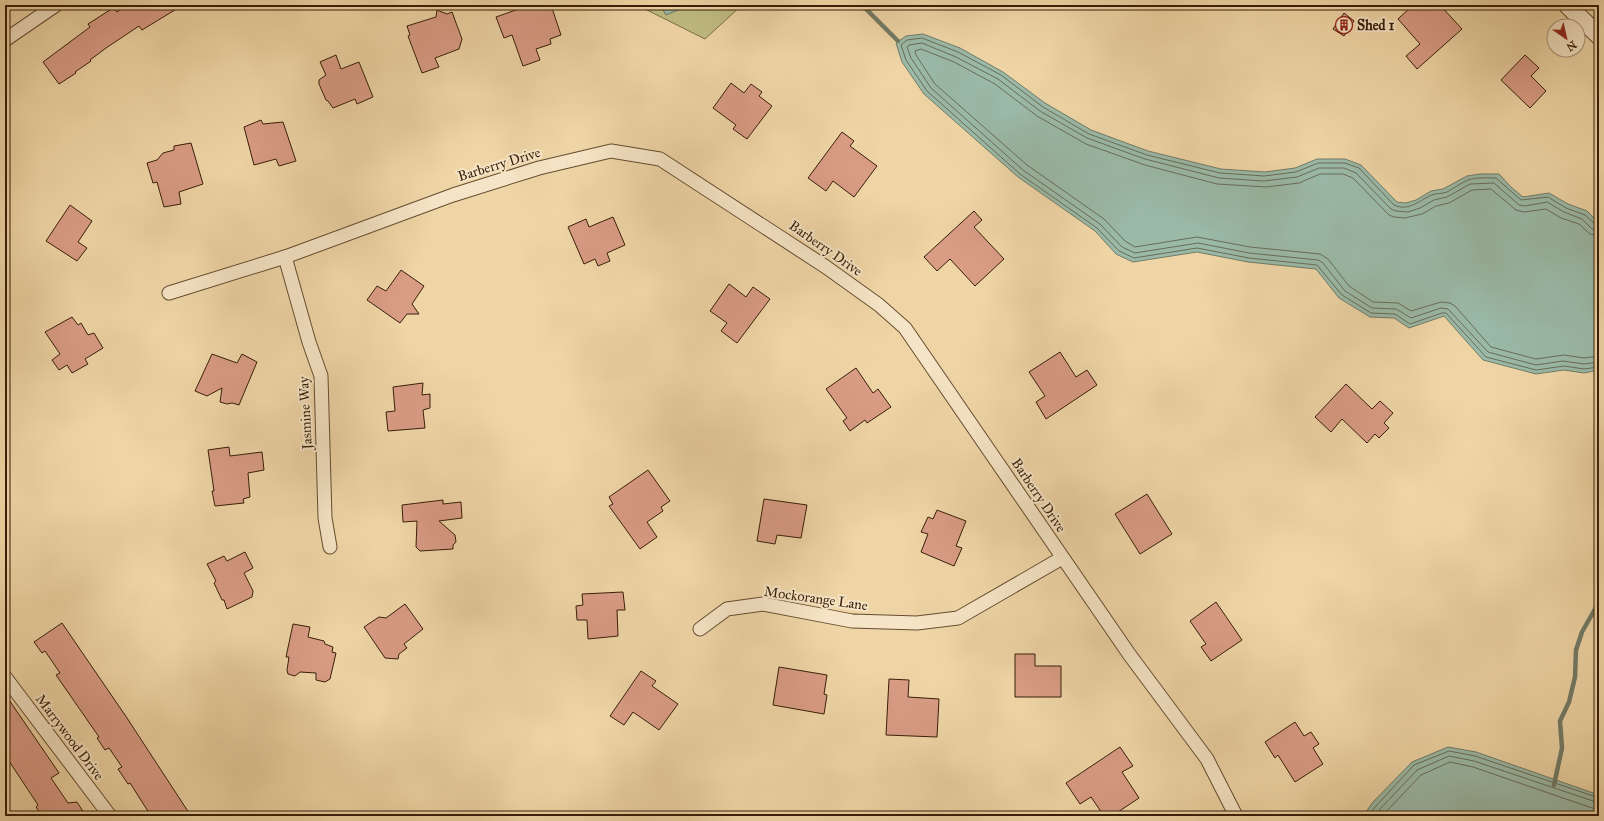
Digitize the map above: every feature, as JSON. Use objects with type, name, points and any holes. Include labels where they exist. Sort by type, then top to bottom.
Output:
[{"type":"street","points":[[5,40],[56,5]]},
{"type":"street","points":[[1567,5],[1599,36]]},
{"type":"street","name":"Barberry Drive","points":[[169,293],[285,257],[415,208],[539,168],[611,151],[660,160],[826,267],[879,305],[905,328],[926,356],[1062,558],[1129,654],[1207,759],[1236,816]]},
{"type":"street","name":"Jasmine Way","points":[[285,257],[309,342],[321,376],[325,518],[330,547]]},
{"type":"street","name":"Mockorange Lane","points":[[700,629],[727,610],[763,604],[852,621],[917,623],[958,618],[1062,558]]},
{"type":"street","name":"Marrywood Drive","points":[[5,677],[110,816]]},
{"type":"shaded area","points":[[637,5],[742,5],[705,39]]},
{"type":"water","points":[[660,5],[683,5],[683,8],[666,15]]},
{"type":"water","points":[[923,34],[960,48],[1003,72],[1045,103],[1091,130],[1148,151],[1221,169],[1265,172],[1295,168],[1317,159],[1345,159],[1361,165],[1397,202],[1406,203],[1416,200],[1431,191],[1443,189],[1467,176],[1499,174],[1523,197],[1549,193],[1568,204],[1587,211],[1599,223],[1599,370],[1584,373],[1564,370],[1536,374],[1483,360],[1444,316],[1409,328],[1394,318],[1370,317],[1339,298],[1316,269],[1248,262],[1197,252],[1133,262],[1116,254],[1095,231],[1018,177],[924,94],[902,62],[896,43],[906,36]]},
{"type":"water","points":[[1448,747],[1476,752],[1599,795],[1599,816],[1363,816],[1373,802],[1412,762]]},
{"type":"building","points":[[127,5],[183,5],[142,30],[139,26],[106,48],[75,72],[76,73],[59,84],[43,62],[90,27],[88,24],[113,8],[117,12]]},
{"type":"building","points":[[530,5],[551,5],[561,35],[550,39],[551,44],[536,49],[540,60],[523,66],[512,35],[504,38],[496,17]]},
{"type":"building","points":[[1413,5],[1440,5],[1462,29],[1417,69],[1406,56],[1420,44],[1398,19]]},
{"type":"building","points":[[437,10],[447,14],[452,12],[462,39],[459,49],[435,58],[439,67],[422,73],[408,36],[410,35],[407,26],[436,17]]},
{"type":"building","name":"Shed 1","points":[[1344,13],[1354,21],[1344,36],[1333,29]]},
{"type":"building","points":[[336,55],[341,69],[359,62],[373,97],[357,104],[355,99],[333,108],[326,100],[319,84],[319,80],[326,75],[320,62]]},
{"type":"building","points":[[1525,55],[1539,68],[1531,76],[1546,91],[1530,108],[1501,80]]},
{"type":"building","points":[[731,83],[744,93],[751,84],[762,92],[759,96],[772,106],[747,139],[733,129],[736,125],[713,108]]},
{"type":"building","points":[[261,120],[263,124],[283,122],[296,161],[279,166],[276,159],[254,165],[244,127]]},
{"type":"building","points":[[842,132],[854,141],[850,146],[877,166],[854,197],[833,181],[826,191],[808,178]]},
{"type":"building","points":[[191,143],[203,184],[179,192],[181,204],[164,207],[157,182],[153,183],[147,163],[157,160],[163,153],[174,150],[174,146]]},
{"type":"building","points":[[70,205],[92,221],[78,242],[87,248],[77,261],[46,241]]},
{"type":"building","points":[[974,211],[982,220],[974,227],[1004,259],[975,286],[950,259],[937,271],[924,257]]},
{"type":"building","points":[[613,217],[625,245],[607,253],[610,261],[598,266],[595,259],[584,264],[568,227],[586,219],[589,227]]},
{"type":"building","points":[[401,270],[424,286],[412,304],[419,314],[407,314],[400,323],[367,300],[377,286],[386,291]]},
{"type":"building","points":[[729,284],[746,297],[753,287],[770,299],[737,343],[721,331],[727,323],[710,311]]},
{"type":"building","points":[[72,317],[78,325],[81,323],[88,335],[94,333],[103,348],[85,359],[88,364],[72,373],[67,365],[59,370],[52,360],[60,354],[45,332]]},
{"type":"building","points":[[1060,352],[1076,377],[1087,370],[1097,385],[1046,419],[1036,402],[1045,396],[1029,372]]},
{"type":"building","points":[[212,354],[237,363],[242,354],[257,362],[239,405],[220,402],[222,388],[207,396],[195,391]]},
{"type":"building","points":[[856,368],[873,393],[878,389],[891,407],[867,423],[865,420],[850,431],[843,421],[847,418],[826,389]]},
{"type":"building","points":[[423,383],[422,395],[430,394],[430,408],[423,410],[425,428],[388,431],[386,412],[395,411],[393,387]]},
{"type":"building","points":[[1346,384],[1372,409],[1380,401],[1393,413],[1384,423],[1389,428],[1379,438],[1375,434],[1367,443],[1342,419],[1331,432],[1315,417]]},
{"type":"building","points":[[229,447],[230,456],[262,452],[264,470],[248,473],[250,497],[243,499],[244,503],[215,506],[208,450]]},
{"type":"building","points":[[648,470],[670,501],[661,507],[663,511],[647,522],[657,537],[640,549],[609,506],[613,504],[609,497]]},
{"type":"building","points":[[1147,494],[1172,534],[1140,554],[1115,514]]},
{"type":"building","points":[[764,499],[807,505],[801,538],[777,535],[775,544],[757,541]]},
{"type":"building","points":[[443,500],[443,504],[461,502],[462,518],[439,521],[455,535],[456,542],[453,545],[453,549],[420,551],[416,547],[417,521],[403,522],[402,505]]},
{"type":"building","points":[[937,510],[966,521],[956,546],[962,548],[954,566],[921,552],[928,534],[921,532],[928,517],[933,519]]},
{"type":"building","points":[[245,552],[253,568],[244,573],[253,591],[252,597],[227,609],[224,600],[222,600],[214,583],[216,581],[207,564],[224,556],[227,561]]},
{"type":"building","points":[[623,592],[625,610],[617,610],[618,636],[588,639],[587,620],[577,620],[576,606],[583,605],[582,594]]},
{"type":"building","points":[[1216,602],[1242,640],[1211,661],[1201,647],[1206,644],[1190,621]]},
{"type":"building","points":[[405,604],[423,629],[404,644],[407,648],[399,654],[398,659],[385,658],[364,627],[379,617],[386,618]]},
{"type":"building","points":[[62,623],[127,718],[191,816],[151,816],[130,783],[128,784],[118,769],[122,767],[109,748],[105,750],[97,738],[99,737],[56,675],[60,673],[45,651],[42,653],[34,642]]},
{"type":"building","points":[[293,624],[310,627],[308,637],[324,641],[325,644],[333,647],[332,652],[336,653],[330,679],[325,682],[316,680],[316,673],[300,672],[295,676],[288,674],[287,670],[289,657],[286,657]]},
{"type":"building","points":[[1015,654],[1035,654],[1035,666],[1061,666],[1061,697],[1015,697]]},
{"type":"building","points":[[779,667],[827,675],[824,694],[827,695],[824,714],[773,705]]},
{"type":"building","points":[[641,671],[656,681],[652,686],[678,704],[659,730],[633,712],[624,725],[610,716]]},
{"type":"building","points":[[889,679],[909,680],[908,697],[939,699],[937,737],[886,735]]},
{"type":"building","points":[[5,694],[59,773],[51,778],[68,803],[77,802],[86,816],[42,816],[36,807],[38,805],[5,755]]},
{"type":"building","points":[[1295,722],[1304,736],[1311,732],[1319,744],[1313,748],[1323,764],[1295,782],[1278,755],[1275,758],[1265,742]]},
{"type":"building","points":[[1120,747],[1133,766],[1122,772],[1139,798],[1112,816],[1104,816],[1091,797],[1080,804],[1066,783]]},
{"type":"waterway","points":[[862,5],[898,41]]},
{"type":"waterway","points":[[1554,785],[1562,748],[1560,721],[1569,702],[1575,677],[1576,650],[1582,632],[1599,602]]},
{"type":"place","name":"Shed 1","points":[[1344,25]]}]
